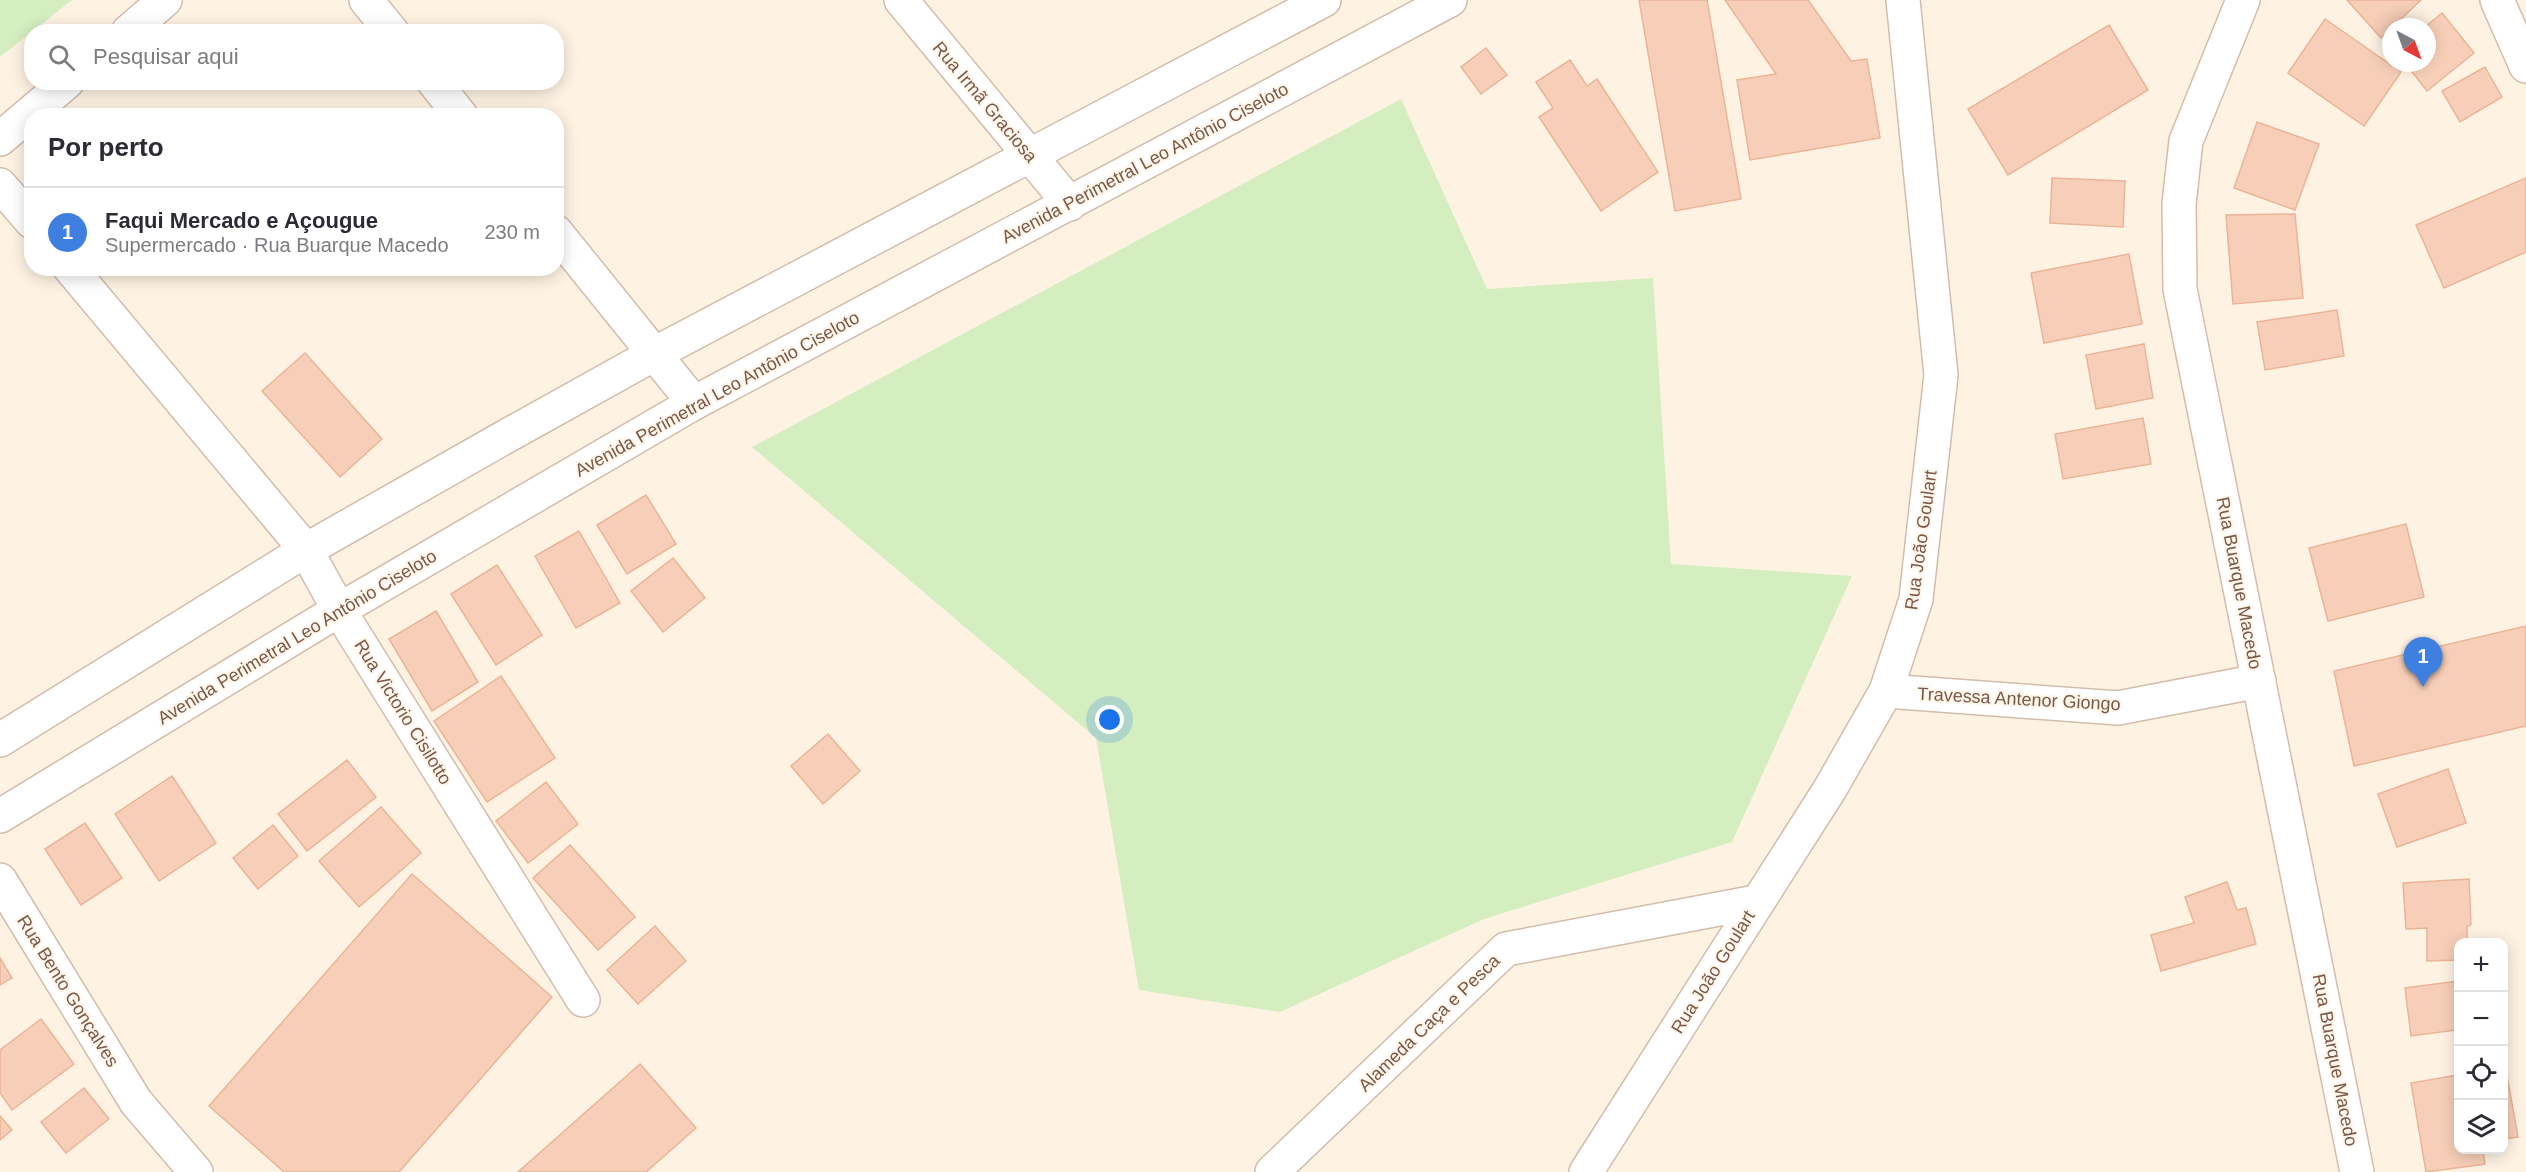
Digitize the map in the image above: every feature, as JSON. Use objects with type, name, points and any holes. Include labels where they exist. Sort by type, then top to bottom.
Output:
[{"type":"street","points":[[137,24],[165,0]]},
{"type":"street","points":[[366,0],[386,24]]},
{"type":"street","name":"Rua Irmã Graciosa","points":[[901,0],[1070,204]]},
{"type":"street","points":[[0,740],[306,550],[656,353],[1324,0]]},
{"type":"street","name":"Avenida Perimetral Leo Antônio Ciseloto","points":[[0,816],[339,610],[694,403],[1450,0]]},
{"type":"street","name":"Rua João Goulart","points":[[1586,1172],[1830,789],[1886,691],[1916,599],[1941,375],[1903,0]]},
{"type":"street","name":"Rua Buarque Macedo","points":[[2243,0],[2186,141],[2179,204],[2180,289],[2357,1172]]},
{"type":"street","points":[[2497,0],[2526,66]]},
{"type":"street","points":[[36,108],[58,90]]},
{"type":"street","points":[[440,90],[455,108]]},
{"type":"street","points":[[0,139],[24,119]]},
{"type":"street","points":[[0,185],[24,213]]},
{"type":"street","points":[[564,242],[694,403]]},
{"type":"street","name":"Rua Victorio Cisilotto","points":[[77,276],[306,550],[339,610],[583,1000]]},
{"type":"street","name":"Travessa Antenor Giongo","points":[[1886,691],[2118,708],[2259,681]]},
{"type":"street","name":"Rua Bento Gonçalves","points":[[0,880],[136,1102],[196,1172]]},
{"type":"street","name":"Alameda Caça e Pesca","points":[[1272,1172],[1506,949],[1756,902]]},
{"type":"green space","points":[[0,0],[72,0],[42,24],[24,24],[24,38],[0,57]]},
{"type":"green space","points":[[1401,99],[1487,289],[1653,278],[1671,564],[1852,576],[1732,842],[1484,919],[1280,1012],[1139,990],[1096,738],[752,447]]},
{"type":"building","points":[[1639,0],[1707,0],[1741,199],[1675,211]]},
{"type":"building","points":[[1725,0],[1808,0],[1851,61],[1867,59],[1880,138],[1750,160],[1737,80],[1776,74]]},
{"type":"building","points":[[2347,0],[2421,0],[2402,18],[2382,18],[2381,38]]},
{"type":"building","points":[[2442,13],[2474,53],[2427,91],[2412,72],[2436,72],[2436,18]]},
{"type":"building","points":[[2325,19],[2382,59],[2382,72],[2401,72],[2364,126],[2288,73]]},
{"type":"building","points":[[2109,25],[2148,90],[2008,175],[1968,109]]},
{"type":"building","points":[[1486,48],[1507,75],[1481,94],[1461,67]]},
{"type":"building","points":[[1570,60],[1587,86],[1597,79],[1658,172],[1601,211],[1539,117],[1553,108],[1536,82]]},
{"type":"building","points":[[2485,67],[2502,97],[2460,122],[2442,91]]},
{"type":"building","points":[[2257,122],[2319,144],[2295,210],[2234,188]]},
{"type":"building","points":[[2052,178],[2125,181],[2123,227],[2050,223]]},
{"type":"building","points":[[2526,178],[2526,252],[2444,288],[2416,225]]},
{"type":"building","points":[[2295,214],[2303,298],[2233,304],[2226,215]]},
{"type":"building","points":[[2129,254],[2142,324],[2044,343],[2031,273]]},
{"type":"building","points":[[2337,310],[2344,356],[2265,370],[2257,322]]},
{"type":"building","points":[[2144,344],[2153,398],[2096,409],[2086,355]]},
{"type":"building","points":[[305,353],[382,439],[340,477],[262,391]]},
{"type":"building","points":[[2143,418],[2151,464],[2063,479],[2055,434]]},
{"type":"building","points":[[646,495],[676,544],[627,574],[597,525]]},
{"type":"building","points":[[2406,524],[2424,597],[2328,621],[2309,548]]},
{"type":"building","points":[[579,531],[620,603],[576,628],[535,556]]},
{"type":"building","points":[[673,558],[705,598],[663,632],[631,591]]},
{"type":"building","points":[[497,565],[542,635],[496,665],[451,594]]},
{"type":"building","points":[[436,611],[478,682],[432,711],[389,639]]},
{"type":"building","points":[[2526,626],[2526,726],[2354,766],[2334,671]]},
{"type":"building","points":[[501,676],[555,758],[487,802],[434,721]]},
{"type":"building","points":[[828,734],[860,771],[823,804],[791,766]]},
{"type":"building","points":[[347,760],[376,797],[307,851],[278,814]]},
{"type":"building","points":[[2448,769],[2466,823],[2397,847],[2378,794]]},
{"type":"building","points":[[172,776],[216,843],[159,881],[115,814]]},
{"type":"building","points":[[546,782],[578,824],[528,863],[496,821]]},
{"type":"building","points":[[381,807],[421,853],[359,907],[319,861]]},
{"type":"building","points":[[85,823],[122,878],[81,905],[45,849]]},
{"type":"building","points":[[273,825],[298,856],[258,889],[233,858]]},
{"type":"building","points":[[570,845],[635,917],[598,950],[533,878]]},
{"type":"building","points":[[412,874],[552,997],[399,1172],[284,1172],[209,1106]]},
{"type":"building","points":[[2469,879],[2471,925],[2467,926],[2467,938],[2454,938],[2454,960],[2427,961],[2427,928],[2406,929],[2403,883]]},
{"type":"building","points":[[2227,882],[2237,910],[2246,908],[2256,944],[2161,971],[2151,935],[2194,923],[2185,897]]},
{"type":"building","points":[[655,926],[686,961],[638,1004],[607,970]]},
{"type":"building","points":[[0,958],[12,978],[0,985]]},
{"type":"building","points":[[2454,982],[2454,1030],[2411,1036],[2405,988]]},
{"type":"building","points":[[41,1019],[74,1064],[12,1110],[0,1093],[0,1050]]},
{"type":"building","points":[[640,1064],[696,1128],[646,1172],[518,1172]]},
{"type":"building","points":[[2454,1076],[2454,1154],[2484,1154],[2485,1164],[2426,1172],[2411,1083]]},
{"type":"building","points":[[2508,1081],[2518,1137],[2508,1138]]},
{"type":"building","points":[[84,1088],[109,1119],[66,1153],[41,1122]]},
{"type":"building","points":[[0,1116],[12,1130],[0,1140]]},
{"type":"place","name":"Faqui Mercado e Açougue","points":[[2423,687]]}]
